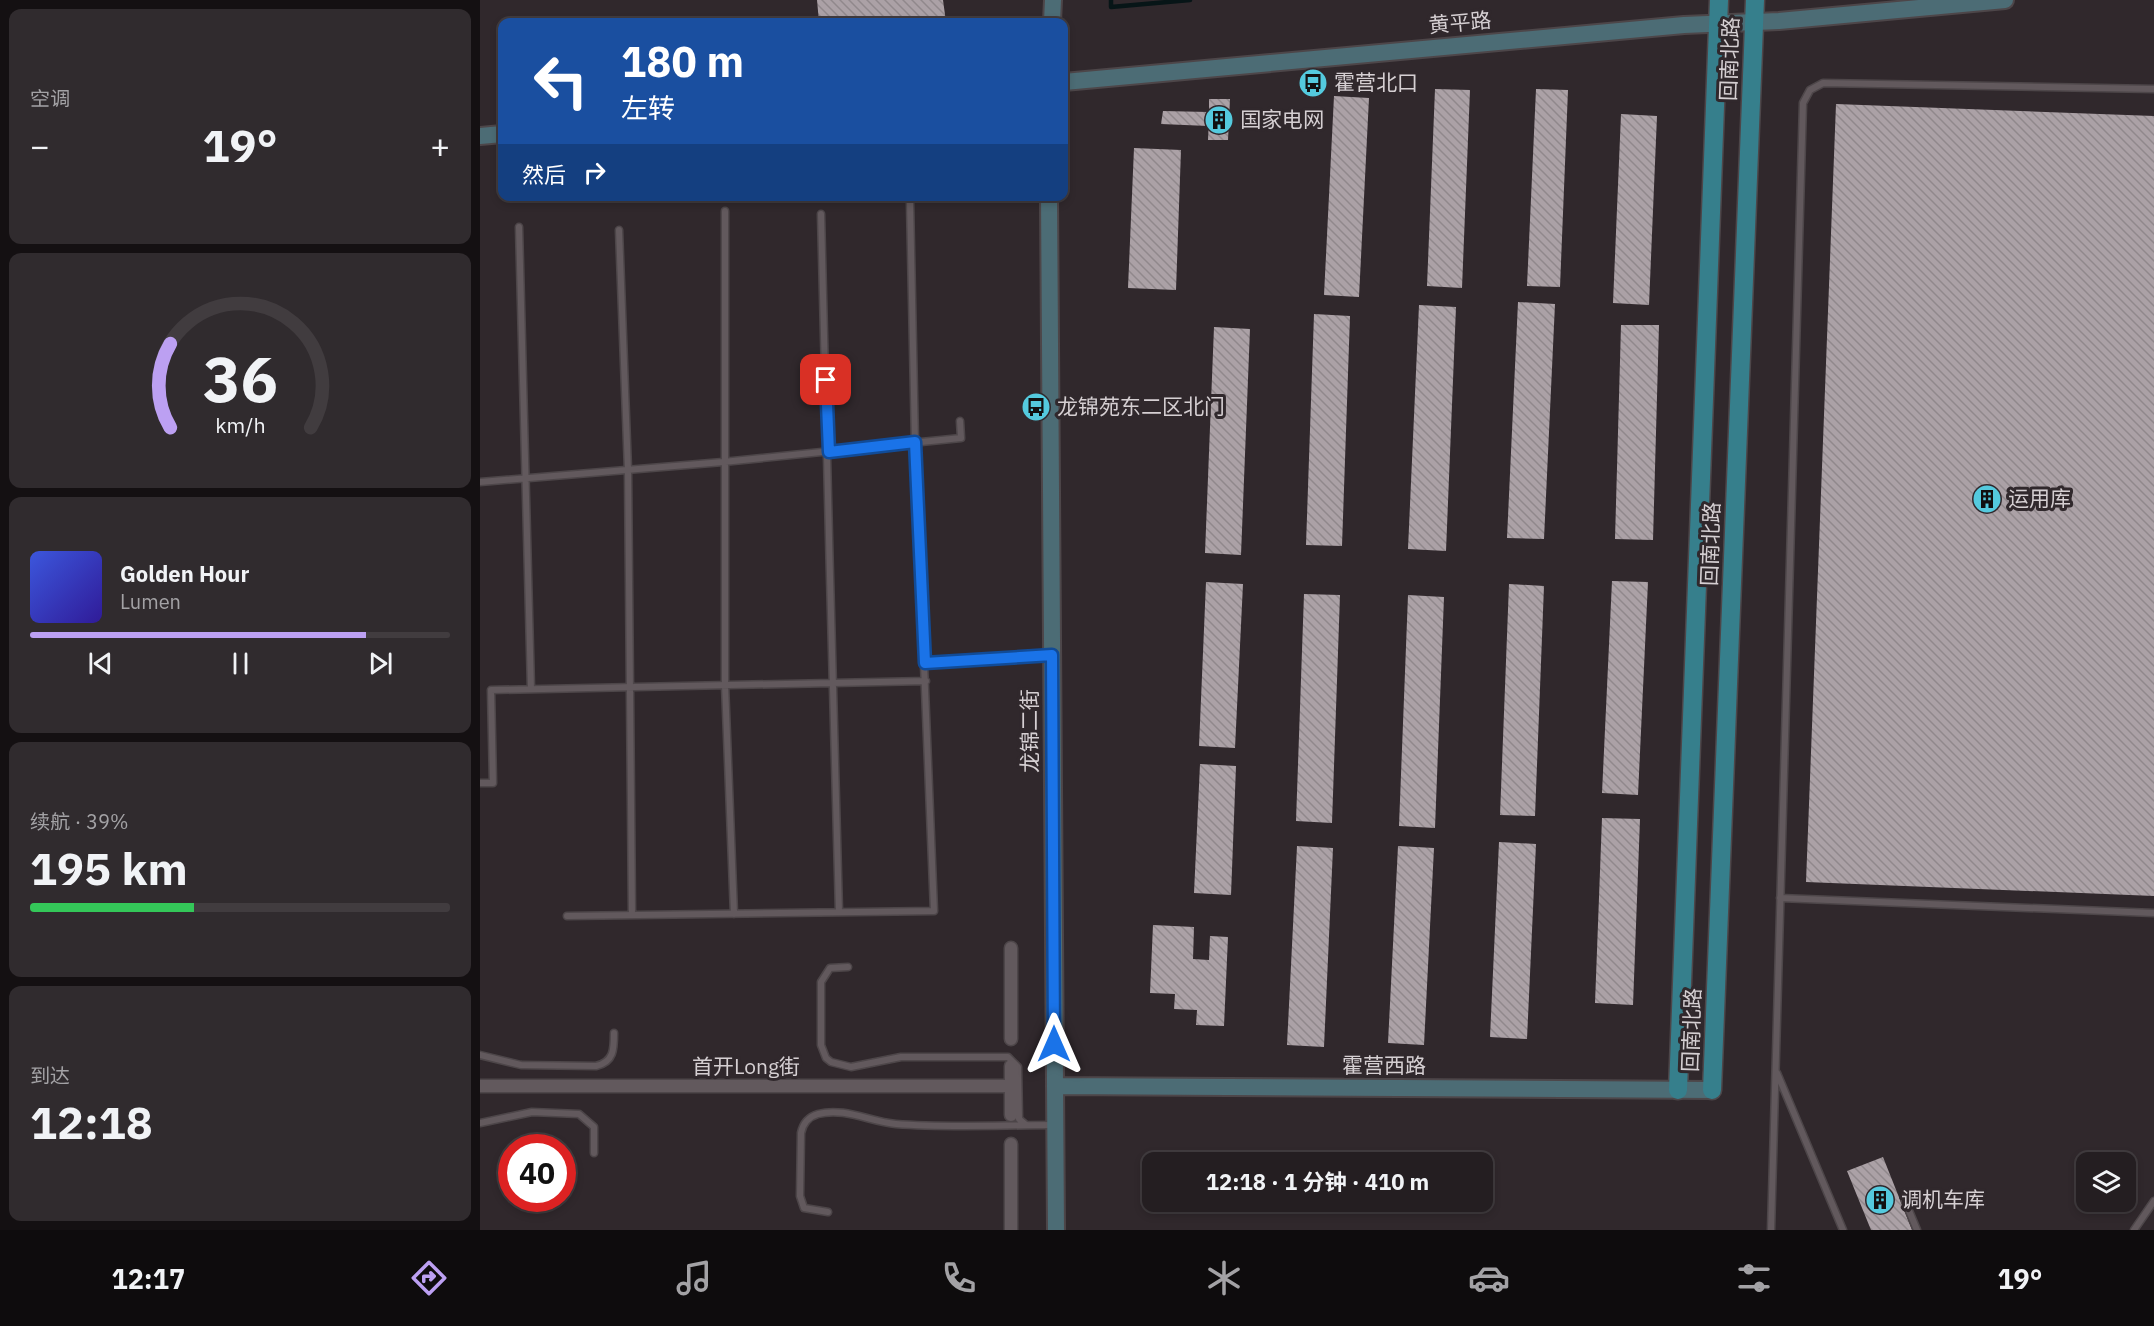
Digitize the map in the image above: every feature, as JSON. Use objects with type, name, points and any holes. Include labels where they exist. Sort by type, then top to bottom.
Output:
[{"type":"main road","name":"回南北路","points":[[1678,1090],[1719,0]]},
{"type":"main road","name":"回南北路","points":[[1712,1090],[1755,0]]},
{"type":"street","points":[[1052,18],[1053,0]]},
{"type":"street","name":"黄平路","points":[[1068,81],[2005,0]]},
{"type":"street","points":[[480,136],[498,134]]},
{"type":"street","name":"龙锦二街","points":[[1049,201],[1056,1230]]},
{"type":"street","points":[[1011,948],[1013,1032]]},
{"type":"street","points":[[1011,1066],[1011,1115]]},
{"type":"street","name":"首开Long街","points":[[480,1086],[1011,1086]]},
{"type":"street","name":"霍营西路","points":[[1055,1086],[1712,1090]]},
{"type":"street","points":[[1011,1144],[1014,1161],[1011,1230]]},
{"type":"lane","points":[[1771,1230],[1803,104],[1810,90],[1823,83],[2154,89]]},
{"type":"lane","points":[[567,916],[933,911],[926,681],[915,442],[910,202]]},
{"type":"lane","points":[[725,211],[723,462],[725,685],[734,914]]},
{"type":"lane","points":[[821,214],[829,452],[831,683],[839,912]]},
{"type":"lane","points":[[519,228],[531,689]]},
{"type":"lane","points":[[619,230],[628,470],[632,915]]},
{"type":"lane","points":[[480,482],[723,462],[961,438],[960,421]]},
{"type":"lane","points":[[925,663],[1052,655]]},
{"type":"lane","points":[[480,783],[493,783],[491,690],[926,681]]},
{"type":"lane","points":[[1780,898],[2154,913]]},
{"type":"lane","points":[[848,967],[830,968],[821,982],[821,1045],[826,1058],[836,1064],[851,1067],[896,1057],[1008,1057],[1018,1067],[1020,1119],[1026,1125]]},
{"type":"lane","points":[[480,1055],[521,1065],[596,1066],[606,1063],[612,1056],[614,1033]]},
{"type":"lane","points":[[1776,1070],[1843,1230]]},
{"type":"lane","points":[[480,1123],[532,1112],[579,1114],[594,1127],[594,1153]]},
{"type":"lane","points":[[828,1212],[804,1208],[800,1196],[802,1126],[812,1116],[845,1113],[899,1124],[1055,1125]]},
{"type":"lane","points":[[2134,1230],[2154,1201]]},
{"type":"lane","points":[[1905,1202],[1917,1230]]},
{"type":"building","points":[[817,0],[943,0],[945,18],[819,18]]},
{"type":"building","points":[[1435,89],[1470,90],[1462,288],[1427,286]]},
{"type":"building","points":[[1536,89],[1568,90],[1560,287],[1527,286]]},
{"type":"building","points":[[1334,96],[1369,98],[1359,297],[1324,295]]},
{"type":"building","points":[[1209,99],[1230,99],[1228,140],[1208,140],[1209,118],[1208,126],[1161,124],[1163,111],[1209,112]]},
{"type":"building","name":"运用库","points":[[1836,104],[2154,116],[2154,896],[1806,882]]},
{"type":"building","points":[[1621,114],[1657,116],[1649,305],[1613,303]]},
{"type":"building","points":[[1134,148],[1181,150],[1176,290],[1128,288]]},
{"type":"building","points":[[1518,302],[1555,304],[1544,539],[1507,538]]},
{"type":"building","points":[[1419,305],[1456,307],[1446,551],[1408,549]]},
{"type":"building","points":[[1314,314],[1350,316],[1342,546],[1306,545]]},
{"type":"building","points":[[1621,325],[1659,325],[1653,540],[1615,539]]},
{"type":"building","points":[[1214,327],[1250,329],[1241,555],[1205,553]]},
{"type":"building","points":[[1612,581],[1648,582],[1638,795],[1602,793]]},
{"type":"building","points":[[1206,582],[1243,584],[1235,748],[1199,746]]},
{"type":"building","points":[[1509,584],[1544,586],[1535,816],[1500,815]]},
{"type":"building","points":[[1304,594],[1340,595],[1332,823],[1296,821]]},
{"type":"building","points":[[1408,595],[1444,597],[1435,828],[1399,826]]},
{"type":"building","points":[[1200,764],[1236,766],[1231,895],[1194,893]]},
{"type":"building","points":[[1602,818],[1640,819],[1633,1005],[1595,1003]]},
{"type":"building","points":[[1499,842],[1536,844],[1527,1039],[1490,1037]]},
{"type":"building","points":[[1297,846],[1333,848],[1324,1047],[1287,1045]]},
{"type":"building","points":[[1398,846],[1434,848],[1424,1045],[1388,1043]]},
{"type":"building","points":[[1153,925],[1194,927],[1193,959],[1209,960],[1210,936],[1228,937],[1224,1026],[1196,1025],[1197,1010],[1174,1009],[1175,994],[1150,993]]},
{"type":"building","name":"调机车库","points":[[1883,1157],[1912,1230],[1871,1230],[1847,1171]]},
{"type":"waterway","points":[[1111,0],[1111,7],[1190,0]]},
{"type":"place","name":"霍营北口","points":[[1313,83]]},
{"type":"place","name":"国家电网","points":[[1219,120]]},
{"type":"place","name":"龙锦苑东二区北门","points":[[1036,407]]},
{"type":"place","name":"运用库","points":[[1987,499]]},
{"type":"place","name":"调机车库","points":[[1880,1200]]},
{"type":"route","points":[[826,380],[829,452],[915,442],[925,663],[1052,655],[1054,1044]]}]
